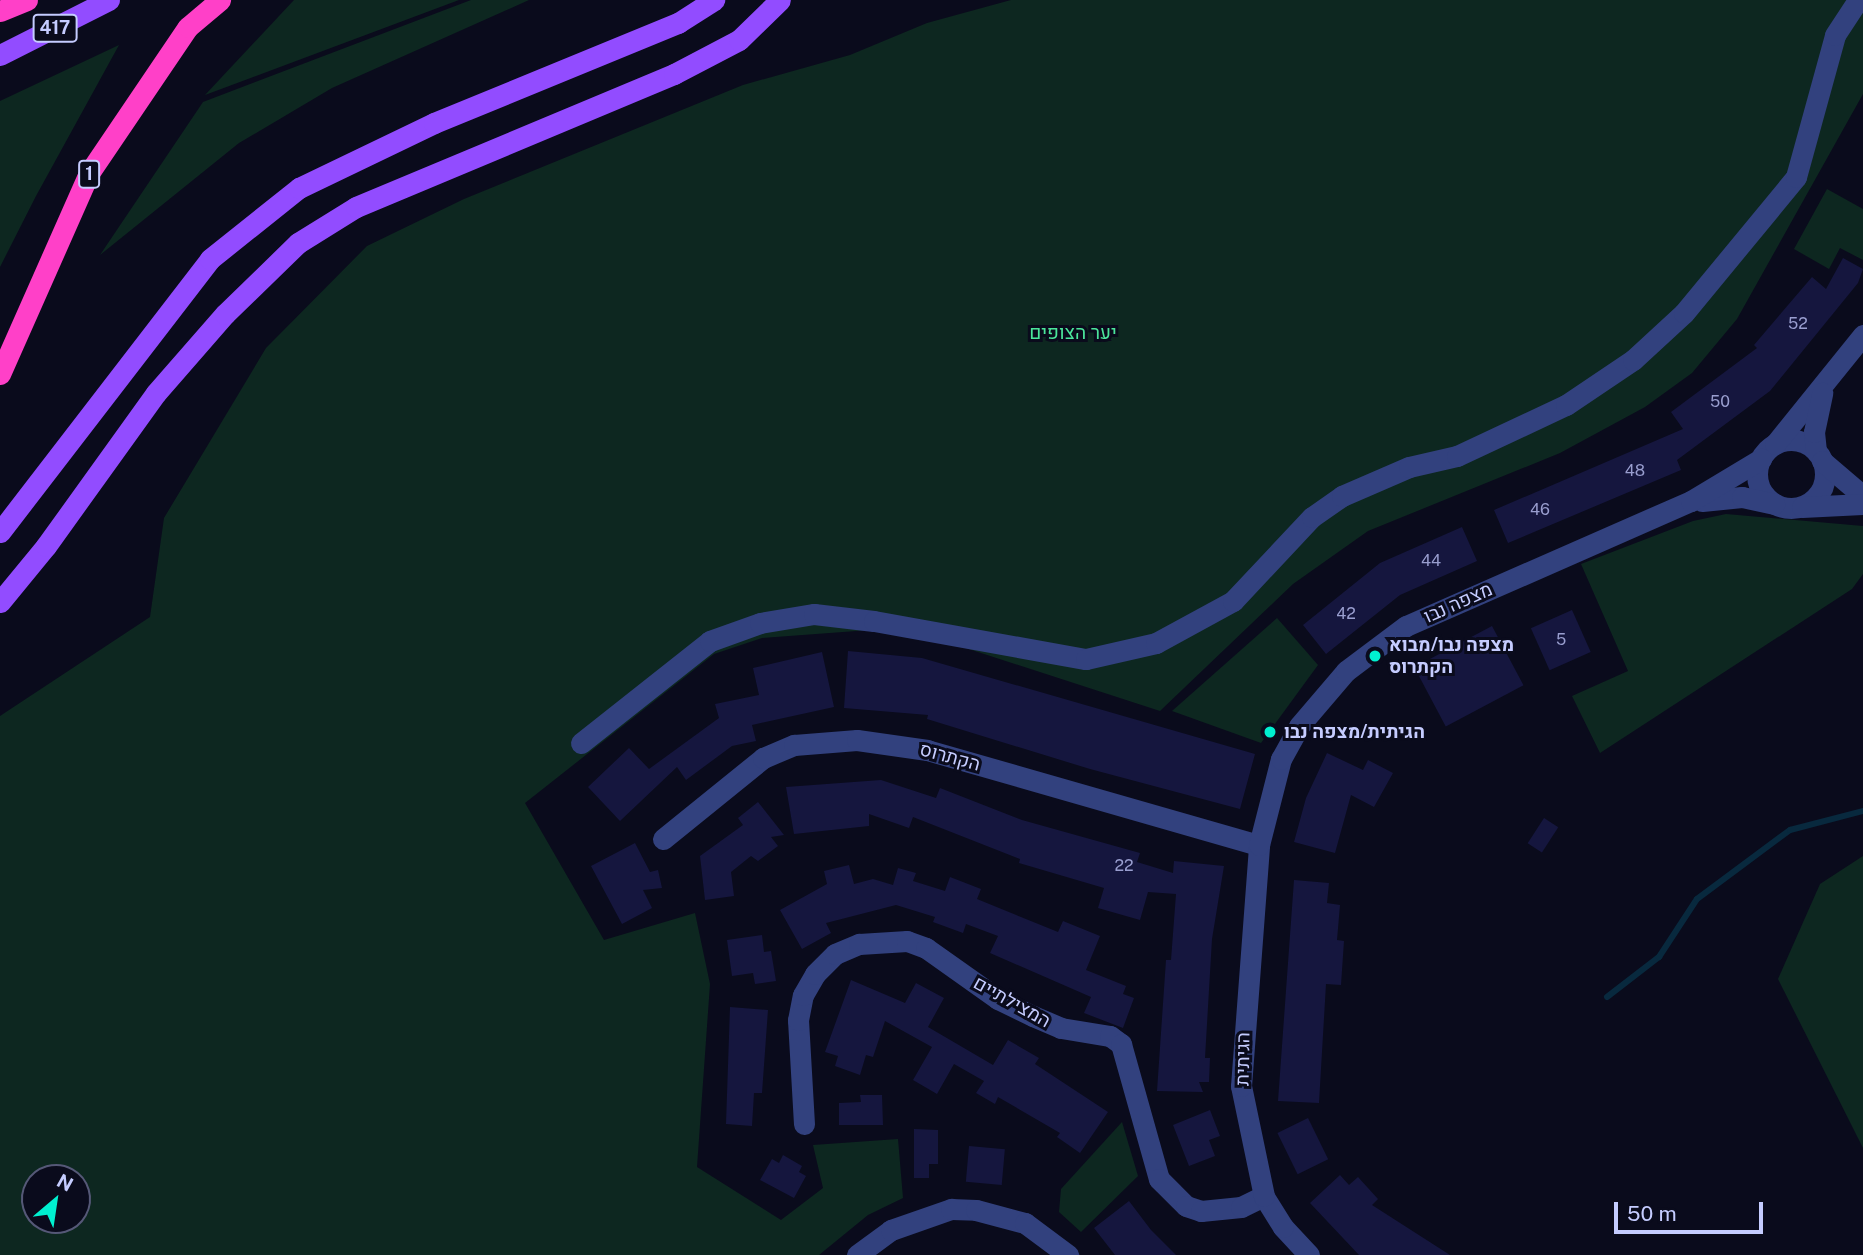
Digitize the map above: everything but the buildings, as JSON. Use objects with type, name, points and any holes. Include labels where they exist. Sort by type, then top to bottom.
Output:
[{"type":"highway","points":[[0,12],[28,0]]},
{"type":"highway","name":"1","points":[[0,374],[89,173],[188,27],[220,0]]},
{"type":"main road","name":"417","points":[[0,55],[109,0]]},
{"type":"main road","points":[[0,531],[211,259],[299,188],[434,123],[678,23],[713,0]]},
{"type":"main road","points":[[0,602],[46,546],[156,393],[226,314],[298,243],[356,207],[674,74],[739,40],[780,0]]},
{"type":"street","points":[[581,743],[710,641],[760,622],[814,614],[874,621],[1086,659],[1156,643],[1233,601],[1312,517],[1342,496],[1409,467],[1457,456],[1566,405],[1633,359],[1684,313],[1796,177],[1835,35],[1858,0]]},
{"type":"street","name":"מצפה נבו","points":[[1259,845],[1281,760],[1299,726],[1372,648],[1441,610],[1683,504],[1768,452],[1863,335]]},
{"type":"street","name":"מצפה נבו","points":[[1819,456],[1814,432],[1823,387]]},
{"type":"street","points":[[1863,496],[1819,456],[1796,441],[1768,452],[1761,490],[1778,506],[1863,504]]},
{"type":"street","points":[[1800,507],[1811,502],[1824,484],[1819,456]]},
{"type":"street","name":"מצפה נבו","points":[[1683,504],[1742,497],[1778,506]]},
{"type":"street","name":"הקתרוס","points":[[663,839],[762,758],[794,745],[857,740],[927,750],[1259,845]]},
{"type":"street","name":"הגיתית","points":[[1259,845],[1241,1086],[1264,1196],[1283,1227],[1309,1255]]},
{"type":"street","name":"המצילתיים","points":[[804,1124],[798,1020],[803,995],[815,974],[835,954],[859,944],[907,942],[926,948],[998,999],[1033,1016],[1061,1028],[1110,1036],[1121,1044],[1159,1178],[1186,1206],[1201,1211],[1241,1207],[1264,1196]]},
{"type":"street","points":[[857,1255],[891,1230],[951,1209],[976,1210],[1024,1223],[1068,1255]]},
{"type":"green space","points":[[294,0],[459,0],[205,95]]},
{"type":"green space","points":[[471,0],[529,0],[332,88],[239,143],[100,255],[203,102]]},
{"type":"green space","name":"יער הצופים","points":[[1011,0],[1863,0],[1863,94],[1737,319],[1692,373],[1645,407],[1560,453],[1368,531],[1293,584],[1160,711],[944,641],[870,630],[762,638],[714,654],[525,803],[604,940],[695,913],[710,984],[697,1167],[781,1220],[823,1188],[813,1145],[898,1139],[903,1198],[868,1215],[819,1255],[0,1255],[0,716],[150,617],[164,518],[266,348],[367,246],[464,199],[743,85],[850,55],[927,23]]},
{"type":"green space","points":[[119,45],[36,196],[0,267],[0,101]]},
{"type":"green space","points":[[1827,189],[1863,209],[1863,260],[1840,248],[1829,269],[1794,249]]},
{"type":"green space","points":[[1726,514],[1863,526],[1863,574],[1852,589],[1600,753],[1572,696],[1628,671],[1581,564],[1693,521]]},
{"type":"green space","points":[[1277,618],[1318,665],[1261,743],[1172,711]]},
{"type":"green space","points":[[1863,856],[1863,1148],[1778,979],[1820,884]]},
{"type":"green space","points":[[1122,1122],[1138,1176],[1081,1232],[1059,1212],[1061,1189]]},
{"type":"waterway","points":[[1607,997],[1659,957],[1697,899],[1790,830],[1863,811]]},
{"type":"place","name":"מצפה נבו/מבוא הקתרוס","points":[[1375,656]]},
{"type":"place","name":"הגיתית/מצפה נבו","points":[[1270,732]]}]
